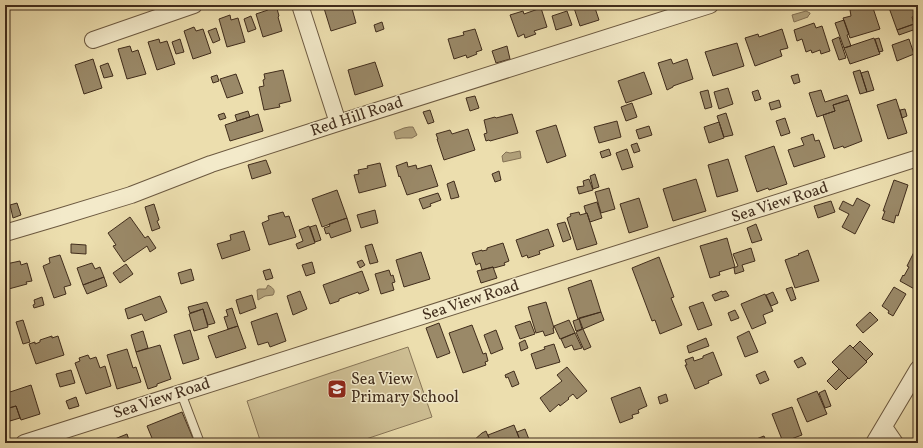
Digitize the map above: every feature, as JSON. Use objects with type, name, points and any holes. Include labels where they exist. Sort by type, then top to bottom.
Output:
[{"type":"street","points":[[93,40],[194,5]]},
{"type":"street","points":[[300,5],[338,123]]},
{"type":"street","name":"Red Hill Road","points":[[5,233],[130,195],[211,164],[709,5]]},
{"type":"street","name":"Sea View Road","points":[[24,443],[918,158]]},
{"type":"street","points":[[874,443],[918,369]]},
{"type":"street","points":[[884,427],[895,443]]},
{"type":"lane","points":[[181,393],[200,443]]},
{"type":"shaded area","points":[[806,11],[810,13],[808,17],[794,22],[792,15]]},
{"type":"shaded area","points":[[413,127],[417,135],[412,138],[396,139],[394,132]]},
{"type":"shaded area","points":[[520,151],[521,158],[503,162],[502,156],[506,152],[510,153]]},
{"type":"shaded area","points":[[268,285],[274,289],[273,295],[265,296],[258,300],[257,290],[266,289]]},
{"type":"shaded area","points":[[408,347],[432,417],[354,443],[261,443],[247,401]]},
{"type":"building","points":[[276,5],[282,31],[263,37],[256,14],[268,10],[267,8]]},
{"type":"building","points":[[323,5],[351,5],[356,23],[331,31]]},
{"type":"building","points":[[573,5],[594,5],[599,20],[580,26]]},
{"type":"building","points":[[866,5],[872,5],[880,29],[850,38],[843,18],[851,16],[850,10]]},
{"type":"building","points":[[888,5],[914,5],[917,15],[912,17],[914,24],[897,30]]},
{"type":"building","points":[[541,8],[547,27],[534,31],[536,34],[525,38],[524,34],[518,37],[510,15],[523,11],[524,14]]},
{"type":"building","points":[[567,11],[572,25],[556,30],[552,16]]},
{"type":"building","points":[[230,15],[231,20],[238,18],[245,42],[227,47],[219,19]]},
{"type":"building","points":[[251,16],[256,29],[248,32],[244,19]]},
{"type":"building","points":[[844,20],[851,46],[844,48],[835,23]]},
{"type":"building","points":[[382,22],[384,29],[376,32],[374,25]]},
{"type":"building","points":[[814,23],[816,28],[822,26],[830,51],[821,54],[820,50],[812,53],[811,50],[806,52],[802,39],[797,41],[794,30]]},
{"type":"building","points":[[914,24],[916,29],[899,35],[897,30]]},
{"type":"building","points":[[194,27],[196,31],[203,29],[211,53],[193,59],[184,31]]},
{"type":"building","points":[[216,28],[220,40],[213,43],[208,31]]},
{"type":"building","points":[[475,29],[482,50],[467,58],[466,55],[454,59],[448,39],[464,35],[463,32]]},
{"type":"building","points":[[782,29],[788,48],[780,50],[782,56],[755,66],[745,38],[758,34],[759,37]]},
{"type":"building","points":[[839,37],[846,58],[839,60],[832,40]]},
{"type":"building","points":[[874,38],[880,54],[850,64],[844,48]]},
{"type":"building","points":[[879,38],[883,51],[879,52],[875,39]]},
{"type":"building","points":[[159,39],[160,43],[167,41],[175,64],[157,70],[148,42]]},
{"type":"building","points":[[180,39],[184,52],[176,54],[172,42]]},
{"type":"building","points":[[909,39],[914,54],[897,61],[892,45]]},
{"type":"building","points":[[737,43],[744,66],[713,76],[705,52]]},
{"type":"building","points":[[130,46],[132,52],[138,50],[146,74],[127,79],[118,49]]},
{"type":"building","points":[[507,46],[510,59],[496,63],[492,51]]},
{"type":"building","points":[[93,59],[102,88],[84,94],[75,65]]},
{"type":"building","points":[[671,59],[673,64],[687,59],[693,79],[673,86],[667,90],[658,63]]},
{"type":"building","points":[[375,62],[383,86],[355,95],[348,70]]},
{"type":"building","points":[[108,63],[113,76],[104,78],[100,66]]},
{"type":"building","points":[[283,70],[291,101],[279,104],[280,107],[264,110],[259,87],[264,86],[264,74]]},
{"type":"building","points":[[860,70],[867,92],[860,94],[853,72]]},
{"type":"building","points":[[868,71],[874,90],[867,92],[861,73]]},
{"type":"building","points":[[644,72],[652,94],[626,103],[618,81]]},
{"type":"building","points":[[236,74],[243,93],[227,98],[220,79]]},
{"type":"building","points":[[798,74],[800,82],[794,84],[791,76]]},
{"type":"building","points":[[217,75],[219,81],[213,83],[211,77]]},
{"type":"building","points":[[728,88],[733,104],[719,109],[714,92]]},
{"type":"building","points":[[708,90],[712,107],[705,109],[700,92]]},
{"type":"building","points":[[758,90],[761,99],[755,101],[752,92]]},
{"type":"building","points":[[821,90],[825,102],[847,95],[849,100],[833,105],[835,111],[817,117],[809,93]]},
{"type":"building","points":[[475,96],[479,108],[470,111],[466,98]]},
{"type":"building","points":[[896,99],[907,133],[888,139],[877,105]]},
{"type":"building","points":[[779,100],[781,107],[771,110],[769,103]]},
{"type":"building","points":[[849,100],[862,141],[844,148],[843,146],[834,149],[823,115],[835,111],[833,105]]},
{"type":"building","points":[[632,103],[637,117],[626,121],[621,107]]},
{"type":"building","points":[[905,109],[907,116],[902,118],[900,110]]},
{"type":"building","points":[[430,110],[434,122],[428,124],[423,112]]},
{"type":"building","points":[[248,111],[250,117],[237,121],[235,115]]},
{"type":"building","points":[[224,113],[226,118],[220,120],[218,115]]},
{"type":"building","points":[[726,113],[733,135],[724,137],[717,116]]},
{"type":"building","points":[[258,114],[263,131],[230,141],[225,125]]},
{"type":"building","points":[[512,114],[518,133],[486,141],[484,134],[487,133],[484,120]]},
{"type":"building","points":[[785,118],[790,133],[781,136],[776,121]]},
{"type":"building","points":[[617,121],[621,137],[599,143],[594,127]]},
{"type":"building","points":[[719,122],[724,138],[709,143],[704,127]]},
{"type":"building","points":[[556,125],[566,156],[547,163],[536,131]]},
{"type":"building","points":[[649,126],[652,135],[639,139],[636,130]]},
{"type":"building","points":[[468,129],[475,150],[444,160],[436,134],[450,130],[452,134]]},
{"type":"building","points":[[813,134],[815,141],[819,140],[825,157],[794,167],[788,150],[804,145],[801,138]]},
{"type":"building","points":[[637,143],[640,151],[634,153],[631,145]]},
{"type":"building","points":[[774,146],[787,184],[757,192],[745,156]]},
{"type":"building","points":[[609,149],[611,155],[602,158],[600,152]]},
{"type":"building","points":[[627,149],[633,167],[622,170],[616,153]]},
{"type":"building","points":[[728,159],[738,191],[717,197],[708,165]]},
{"type":"building","points":[[266,160],[271,173],[252,179],[248,165]]},
{"type":"building","points":[[407,162],[408,167],[416,165],[417,169],[431,165],[438,186],[407,195],[396,166]]},
{"type":"building","points":[[380,163],[386,186],[359,193],[354,175],[359,174],[358,170]]},
{"type":"building","points":[[499,171],[501,180],[495,182],[492,174]]},
{"type":"building","points":[[595,174],[599,187],[593,189],[590,176]]},
{"type":"building","points":[[589,179],[593,190],[579,194],[577,187],[584,186],[583,181]]},
{"type":"building","points":[[696,179],[706,211],[673,221],[663,189]]},
{"type":"building","points":[[894,180],[908,185],[898,216],[896,215],[894,223],[882,219],[885,211],[883,211]]},
{"type":"building","points":[[454,181],[459,197],[451,199],[447,184]]},
{"type":"building","points":[[609,188],[615,209],[601,213],[595,192]]},
{"type":"building","points":[[337,190],[347,218],[322,227],[312,199]]},
{"type":"building","points":[[438,193],[441,200],[430,204],[431,206],[423,209],[419,199]]},
{"type":"building","points":[[639,198],[648,227],[629,233],[620,204]]},
{"type":"building","points":[[857,198],[870,205],[855,234],[842,227],[849,214],[839,209],[843,201],[853,206]]},
{"type":"building","points":[[831,201],[835,212],[818,218],[814,206]]},
{"type":"building","points":[[597,202],[602,218],[590,222],[584,206]]},
{"type":"building","points":[[17,203],[21,215],[13,218],[10,205]]},
{"type":"building","points":[[154,204],[159,220],[157,221],[160,228],[152,231],[145,207]]},
{"type":"building","points":[[375,210],[378,223],[361,228],[357,215]]},
{"type":"building","points":[[283,212],[285,217],[289,216],[296,237],[269,245],[262,223],[269,220],[268,216]]},
{"type":"building","points":[[579,212],[580,215],[587,213],[597,244],[577,250],[567,218],[571,216],[570,214]]},
{"type":"building","points":[[130,217],[145,238],[148,236],[156,248],[150,252],[147,246],[124,262],[113,246],[116,245],[108,233]]},
{"type":"building","points":[[347,218],[351,231],[331,238],[329,233],[326,234],[324,228],[330,226],[329,224]]},
{"type":"building","points":[[565,222],[571,239],[563,242],[557,224]]},
{"type":"building","points":[[756,224],[762,240],[752,243],[747,228]]},
{"type":"building","points":[[316,225],[321,240],[315,242],[310,227]]},
{"type":"building","points":[[309,226],[315,243],[298,249],[296,244],[303,241],[299,230]]},
{"type":"building","points":[[548,229],[554,246],[539,251],[540,254],[528,258],[527,255],[522,257],[516,240]]},
{"type":"building","points":[[244,231],[250,250],[222,259],[217,244],[231,240],[230,235]]},
{"type":"building","points":[[727,238],[735,267],[719,272],[720,275],[710,278],[700,246]]},
{"type":"building","points":[[503,243],[509,261],[504,263],[505,265],[482,270],[480,263],[476,265],[472,253],[487,250],[487,248]]},
{"type":"building","points":[[71,244],[86,245],[86,254],[71,253]]},
{"type":"building","points":[[372,244],[378,262],[370,264],[365,246]]},
{"type":"building","points":[[751,248],[755,261],[742,265],[744,271],[735,274],[734,268],[738,266],[733,254]]},
{"type":"building","points":[[808,250],[819,281],[795,288],[785,260]]},
{"type":"building","points":[[421,252],[430,279],[404,287],[396,260]]},
{"type":"building","points":[[914,252],[918,253],[918,291],[900,281],[909,267],[907,266]]},
{"type":"building","points":[[60,255],[71,285],[64,287],[66,294],[54,298],[43,266],[50,263],[49,258]]},
{"type":"building","points":[[659,257],[674,297],[671,298],[682,325],[660,334],[655,320],[652,321],[632,268]]},
{"type":"building","points":[[362,260],[365,265],[360,268],[357,262]]},
{"type":"building","points":[[20,261],[21,265],[27,263],[32,281],[26,282],[27,284],[5,290],[6,264]]},
{"type":"building","points":[[312,262],[315,273],[306,276],[302,265]]},
{"type":"building","points":[[92,263],[95,269],[100,267],[104,277],[83,285],[77,268]]},
{"type":"building","points":[[126,264],[133,274],[120,283],[113,273]]},
{"type":"building","points":[[493,267],[497,278],[481,283],[477,271]]},
{"type":"building","points":[[191,269],[194,280],[181,284],[178,273]]},
{"type":"building","points":[[270,269],[273,278],[266,280],[263,271]]},
{"type":"building","points":[[389,270],[391,276],[393,275],[395,282],[392,283],[394,290],[381,294],[375,274]]},
{"type":"building","points":[[362,271],[369,290],[359,294],[358,292],[330,304],[323,285]]},
{"type":"building","points":[[104,277],[107,286],[87,294],[83,285]]},
{"type":"building","points":[[591,280],[601,312],[578,319],[568,288]]},
{"type":"building","points":[[792,287],[796,299],[791,301],[786,289]]},
{"type":"building","points":[[894,287],[906,294],[893,316],[882,306]]},
{"type":"building","points":[[300,291],[307,309],[293,315],[287,296]]},
{"type":"building","points":[[726,291],[729,296],[715,301],[712,295]]},
{"type":"building","points":[[773,292],[778,303],[771,306],[766,295]]},
{"type":"building","points":[[765,294],[773,311],[763,315],[766,323],[752,329],[741,304]]},
{"type":"building","points":[[252,295],[256,308],[240,314],[236,300]]},
{"type":"building","points":[[160,296],[167,312],[145,321],[142,314],[128,319],[125,309]]},
{"type":"building","points":[[42,297],[44,305],[34,308],[34,300]]},
{"type":"building","points":[[207,302],[215,323],[208,325],[203,309],[190,313],[188,307]]},
{"type":"building","points":[[546,302],[554,328],[554,333],[545,336],[543,331],[536,333],[528,307]]},
{"type":"building","points":[[703,302],[712,325],[698,330],[689,307]]},
{"type":"building","points":[[232,308],[238,326],[228,329],[224,317],[228,316],[226,310]]},
{"type":"building","points":[[203,309],[208,327],[194,331],[189,314]]},
{"type":"building","points":[[735,310],[739,318],[731,321],[728,313]]},
{"type":"building","points":[[601,312],[604,320],[583,329],[579,318]]},
{"type":"building","points":[[870,312],[878,320],[863,333],[856,325]]},
{"type":"building","points":[[277,313],[286,341],[270,347],[268,342],[258,345],[251,322]]},
{"type":"building","points":[[579,319],[582,329],[576,331],[573,321]]},
{"type":"building","points":[[23,320],[30,342],[23,344],[16,322]]},
{"type":"building","points":[[569,320],[575,333],[560,339],[554,326]]},
{"type":"building","points":[[530,321],[535,334],[520,339],[515,326]]},
{"type":"building","points":[[439,323],[450,353],[437,358],[426,328]]},
{"type":"building","points":[[472,325],[483,354],[486,353],[488,361],[485,362],[486,365],[463,373],[449,333]]},
{"type":"building","points":[[238,326],[246,348],[216,358],[208,336]]},
{"type":"building","points":[[583,329],[591,347],[584,350],[576,332]]},
{"type":"building","points":[[190,330],[199,359],[183,364],[174,335]]},
{"type":"building","points":[[496,330],[503,349],[491,354],[484,335]]},
{"type":"building","points":[[143,331],[148,348],[136,352],[131,335]]},
{"type":"building","points":[[749,331],[758,352],[745,357],[737,337]]},
{"type":"building","points":[[575,333],[582,348],[574,350],[572,345],[565,348],[561,339]]},
{"type":"building","points":[[52,336],[52,338],[58,336],[64,355],[36,364],[29,344],[35,342],[35,344],[40,342],[40,340]]},
{"type":"building","points":[[706,338],[709,346],[689,353],[687,346]]},
{"type":"building","points":[[525,340],[528,348],[521,351],[519,343]]},
{"type":"building","points":[[860,341],[873,354],[866,361],[853,348]]},
{"type":"building","points":[[554,344],[560,362],[536,369],[531,354],[545,349],[544,347]]},
{"type":"building","points":[[160,345],[171,379],[148,389],[136,352]]},
{"type":"building","points":[[850,345],[867,362],[849,379],[832,362]]},
{"type":"building","points":[[127,349],[133,368],[136,367],[141,382],[117,389],[107,355]]},
{"type":"building","points":[[713,352],[722,375],[695,389],[685,365],[687,365],[685,360],[693,357],[694,361]]},
{"type":"building","points":[[88,355],[90,359],[96,357],[100,368],[105,366],[111,386],[86,394],[75,363],[80,361],[79,358]]},
{"type":"building","points":[[802,357],[806,364],[798,368],[794,361]]},
{"type":"building","points":[[567,367],[587,391],[577,399],[573,394],[568,398],[569,399],[560,406],[559,404],[550,412],[540,398],[562,381],[557,375]]},
{"type":"building","points":[[839,369],[848,378],[836,390],[827,381]]},
{"type":"building","points":[[71,370],[75,383],[60,387],[56,374]]},
{"type":"building","points":[[514,371],[519,384],[512,387],[508,377],[506,378],[505,375]]},
{"type":"building","points":[[765,371],[769,380],[760,384],[756,375]]},
{"type":"building","points":[[5,382],[7,382],[10,392],[31,385],[40,414],[21,420],[16,406],[5,409]]},
{"type":"building","points":[[640,387],[647,406],[638,410],[639,413],[632,415],[633,418],[620,423],[611,398]]},
{"type":"building","points":[[825,390],[831,406],[825,408],[819,393]]},
{"type":"building","points":[[817,391],[827,414],[807,422],[797,399]]},
{"type":"building","points":[[666,394],[668,401],[660,404],[658,397]]},
{"type":"building","points":[[76,397],[79,406],[69,409],[66,401]]},
{"type":"building","points":[[16,406],[20,418],[10,421],[6,409]]},
{"type":"building","points":[[792,407],[802,435],[783,442],[772,414]]},
{"type":"building","points":[[182,412],[195,443],[154,443],[147,426]]},
{"type":"building","points":[[514,425],[521,443],[491,443],[488,435]]},
{"type":"building","points":[[525,429],[530,442],[521,443],[517,432]]},
{"type":"building","points":[[486,431],[491,443],[474,443],[473,441]]},
{"type":"building","points":[[127,434],[130,443],[105,443]]},
{"type":"building","points":[[764,436],[767,443],[746,443]]},
{"type":"place","name":"Sea View Primary School","points":[[337,389]]}]
